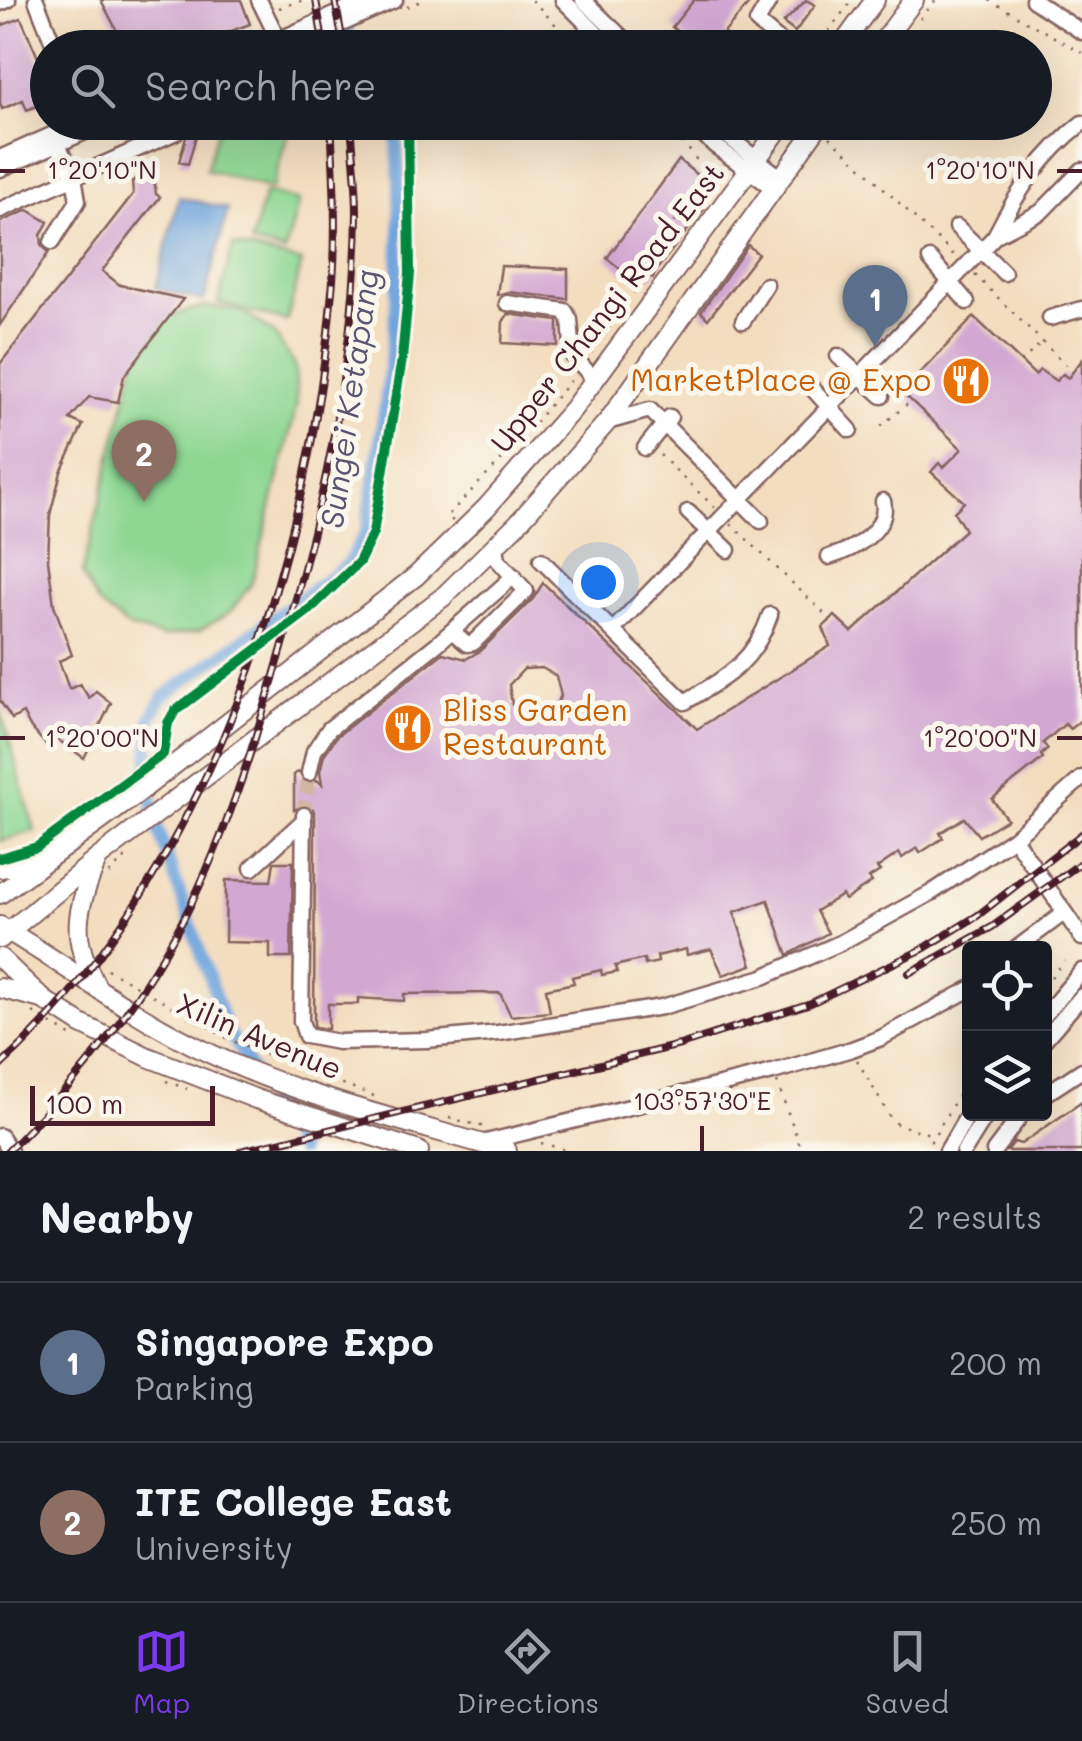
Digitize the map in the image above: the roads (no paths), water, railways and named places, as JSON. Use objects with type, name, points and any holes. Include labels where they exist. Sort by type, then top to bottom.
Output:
[{"type":"main road","points":[[853,30],[874,0]]},
{"type":"main road","points":[[892,30],[914,0]]},
{"type":"main road","name":"Upper Changi Road East","points":[[0,894],[133,797],[416,576],[548,438],[588,373],[771,140]]},
{"type":"main road","name":"Upper Changi Road East","points":[[3,932],[443,597],[608,422],[776,183],[817,140]]},
{"type":"main road","points":[[98,858],[84,892],[78,937],[82,957],[100,992]]},
{"type":"main road","points":[[0,868],[47,860]]},
{"type":"main road","name":"Xilin Avenue","points":[[3,932],[193,1045],[512,1144]]},
{"type":"main road","name":"Xilin Avenue","points":[[0,958],[44,1000],[81,1024],[148,1056],[256,1099],[419,1151]]},
{"type":"main road","points":[[0,988],[44,1000]]},
{"type":"street","points":[[0,3],[8,0]]},
{"type":"street","points":[[36,0],[48,30]]},
{"type":"street","points":[[314,30],[361,7],[395,0]]},
{"type":"street","points":[[563,0],[593,30]]},
{"type":"street","points":[[583,0],[614,30]]},
{"type":"street","points":[[766,30],[756,22],[770,0]]},
{"type":"street","points":[[1034,0],[1082,32]]},
{"type":"street","points":[[264,2],[276,30]]},
{"type":"street","points":[[613,630],[996,235],[1035,167],[1082,124]]},
{"type":"street","points":[[0,158],[55,140]]},
{"type":"street","points":[[0,169],[55,140]]},
{"type":"street","points":[[52,242],[78,200],[74,177],[55,140]]},
{"type":"street","points":[[0,210],[158,140]]},
{"type":"street","points":[[715,140],[776,183]]},
{"type":"street","points":[[727,140],[752,166]]},
{"type":"street","points":[[996,235],[1041,212],[1082,170]]},
{"type":"street","points":[[958,227],[1004,273]]},
{"type":"street","points":[[930,259],[967,302]]},
{"type":"street","points":[[742,321],[766,285]]},
{"type":"street","points":[[507,303],[565,310],[570,320],[573,356],[588,373]]},
{"type":"street","points":[[1050,318],[1082,309]]},
{"type":"street","points":[[838,356],[882,396]]},
{"type":"street","points":[[812,388],[850,430]]},
{"type":"street","points":[[608,422],[650,410],[668,420],[721,482],[762,521]]},
{"type":"street","points":[[645,448],[668,420]]},
{"type":"street","points":[[829,557],[858,543],[878,527],[885,514],[884,501]]},
{"type":"street","points":[[688,512],[728,550]]},
{"type":"street","points":[[496,545],[498,560],[511,579]]},
{"type":"street","points":[[542,560],[685,702],[709,682],[736,671],[762,640],[770,615]]},
{"type":"street","points":[[452,631],[467,644],[473,643],[526,591],[495,567],[472,568]]},
{"type":"street","points":[[309,773],[314,752],[329,730],[511,579]]},
{"type":"street","points":[[252,868],[304,817],[301,1020],[306,1036],[338,1042],[427,1040],[498,1033],[572,1024],[678,1002],[763,977],[840,943],[931,893],[1010,841],[1082,778]]},
{"type":"street","points":[[1010,841],[1030,858],[1036,873],[1082,938]]},
{"type":"street","points":[[1026,941],[1064,913]]},
{"type":"street","points":[[1052,1007],[1082,971]]},
{"type":"street","points":[[512,1144],[852,1049],[881,1038],[962,993]]},
{"type":"street","points":[[1052,1031],[1082,996]]},
{"type":"street","points":[[1052,1090],[1082,1070]]},
{"type":"street","points":[[947,1151],[964,1121]]},
{"type":"street","points":[[964,1151],[983,1121]]},
{"type":"street","points":[[994,1151],[1017,1121]]},
{"type":"street","points":[[0,1136],[10,1151]]},
{"type":"water","points":[[179,197],[228,209],[204,301],[156,288]]},
{"type":"waterway","name":"Sungei Ketapang","points":[[343,0],[348,30]]},
{"type":"waterway","name":"Sungei Ketapang","points":[[299,1151],[227,1029],[155,821],[148,774],[150,719],[164,696],[346,565],[366,532],[398,277],[396,140]]},
{"type":"tunnel","points":[[304,815],[309,773]]},
{"type":"railway","points":[[316,0],[321,30]]},
{"type":"railway","points":[[335,0],[341,30]]},
{"type":"railway","points":[[0,1066],[73,989],[137,902],[191,807],[236,705],[273,600],[301,493],[321,386],[334,261],[332,140]]},
{"type":"railway","points":[[8,1151],[86,1065],[155,970],[207,870],[244,772],[299,586],[335,428],[355,267],[357,202],[352,140]]},
{"type":"railway","points":[[241,1151],[680,1045],[811,1003],[923,949],[977,916],[1082,834]]},
{"type":"railway","points":[[909,973],[992,927],[1082,862]]},
{"type":"place","name":"Singapore Expo","points":[[875,347]]},
{"type":"place","name":"MarketPlace @ Expo","points":[[966,381]]},
{"type":"place","name":"ITE College East","points":[[144,502]]},
{"type":"place","name":"Bliss Garden Restaurant","points":[[408,728]]}]
